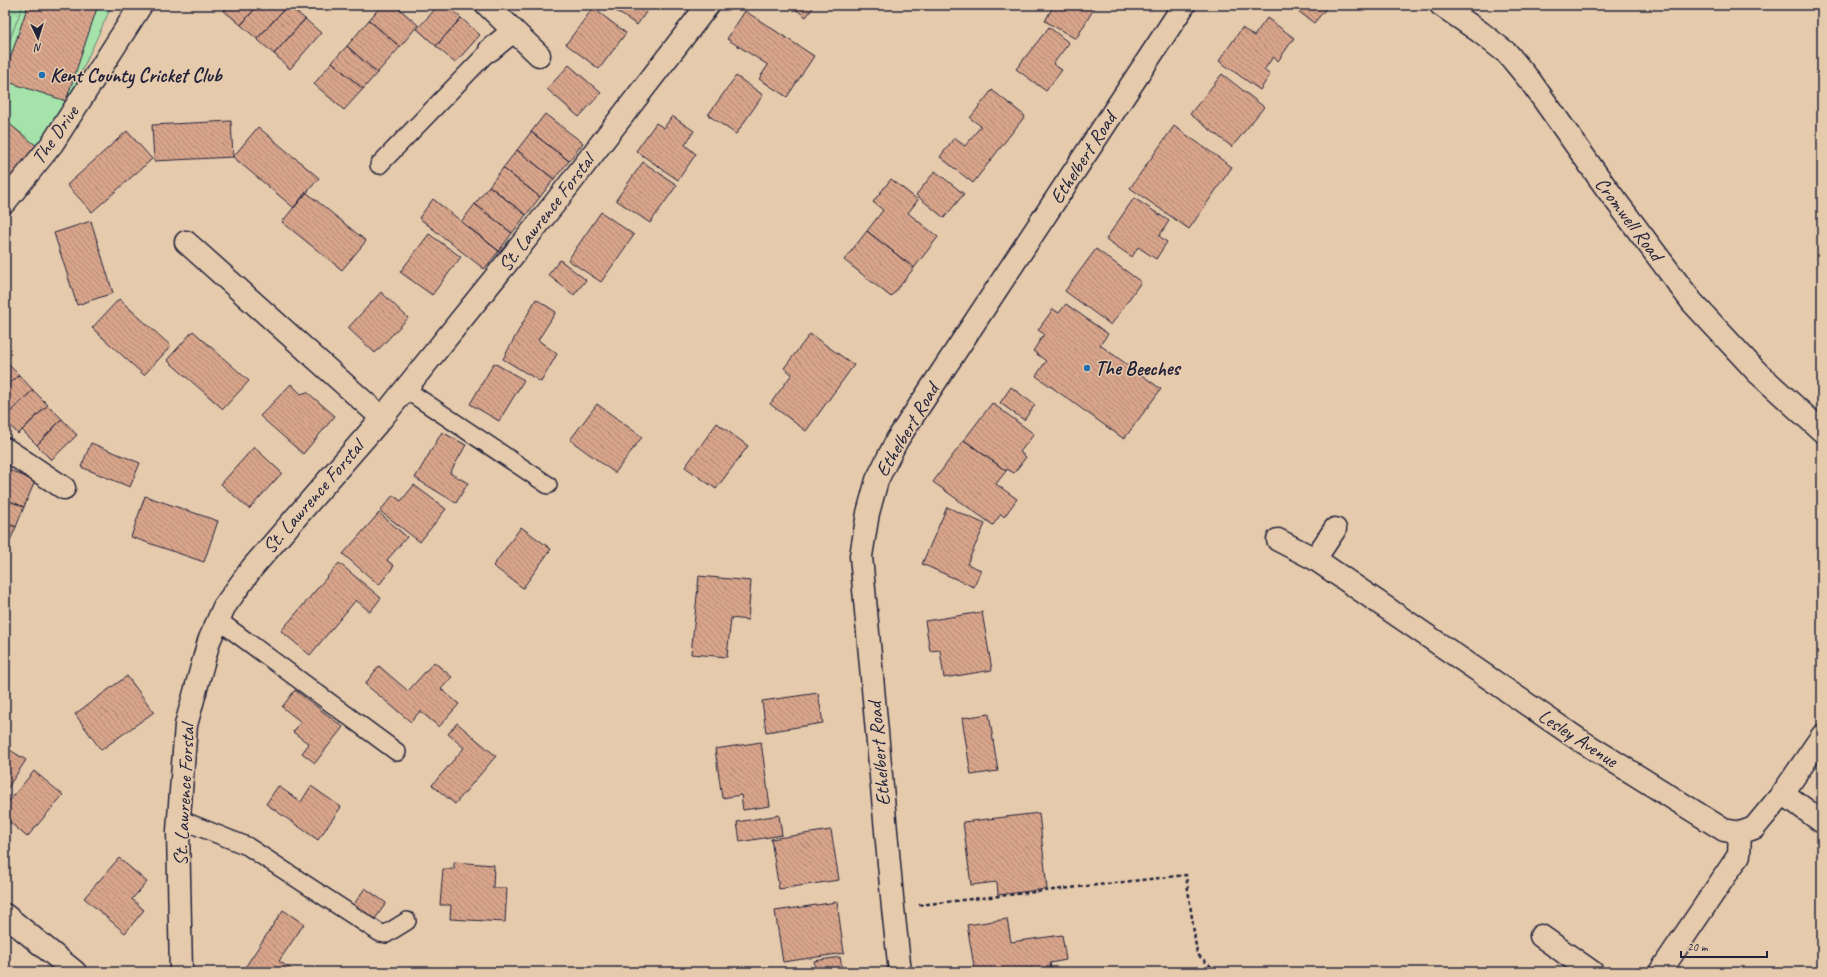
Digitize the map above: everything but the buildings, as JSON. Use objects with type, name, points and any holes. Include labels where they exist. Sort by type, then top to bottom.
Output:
[{"type":"street","name":"The Drive","points":[[5,202],[52,144],[141,5]]},
{"type":"street","points":[[487,5],[539,55]]},
{"type":"street","name":"St. Lawrence Forstal","points":[[181,972],[179,819],[186,725],[209,641],[224,607],[252,568],[382,418],[555,203],[708,5]]},
{"type":"street","name":"Ethelbert Road","points":[[900,972],[861,556],[868,513],[877,480],[897,440],[1184,5]]},
{"type":"street","name":"Cromwell Road","points":[[1440,5],[1480,32],[1508,54],[1531,82],[1606,189],[1692,302],[1757,372],[1822,431]]},
{"type":"street","points":[[490,50],[513,31]]},
{"type":"street","points":[[186,242],[382,418]]},
{"type":"street","points":[[5,448],[64,488]]},
{"type":"street","points":[[1315,559],[1335,529]]},
{"type":"street","name":"Lesley Avenue","points":[[1278,540],[1315,559],[1578,739],[1724,830],[1740,833]]},
{"type":"street","points":[[1660,972],[1740,855],[1740,833],[1754,828],[1783,794],[1822,736]]},
{"type":"street","points":[[1783,794],[1822,822]]},
{"type":"street","points":[[5,915],[75,972]]},
{"type":"street","points":[[1541,936],[1592,972]]},
{"type":"lane","points":[[379,165],[490,50]]},
{"type":"lane","points":[[405,389],[548,485]]},
{"type":"lane","points":[[218,620],[397,752]]},
{"type":"lane","points":[[179,819],[247,846],[380,933],[386,934],[407,921]]},
{"type":"path","points":[[893,908],[1186,875],[1196,954],[1217,972]]},
{"type":"green space","name":"Kent County Cricket Club","points":[[5,5],[112,5],[50,140],[5,192]]},
{"type":"green space","points":[[5,5],[23,5],[5,52]]},
{"type":"place","name":"Kent County Cricket Club","points":[[42,75]]},
{"type":"place","name":"The Beeches","points":[[1087,368]]}]
